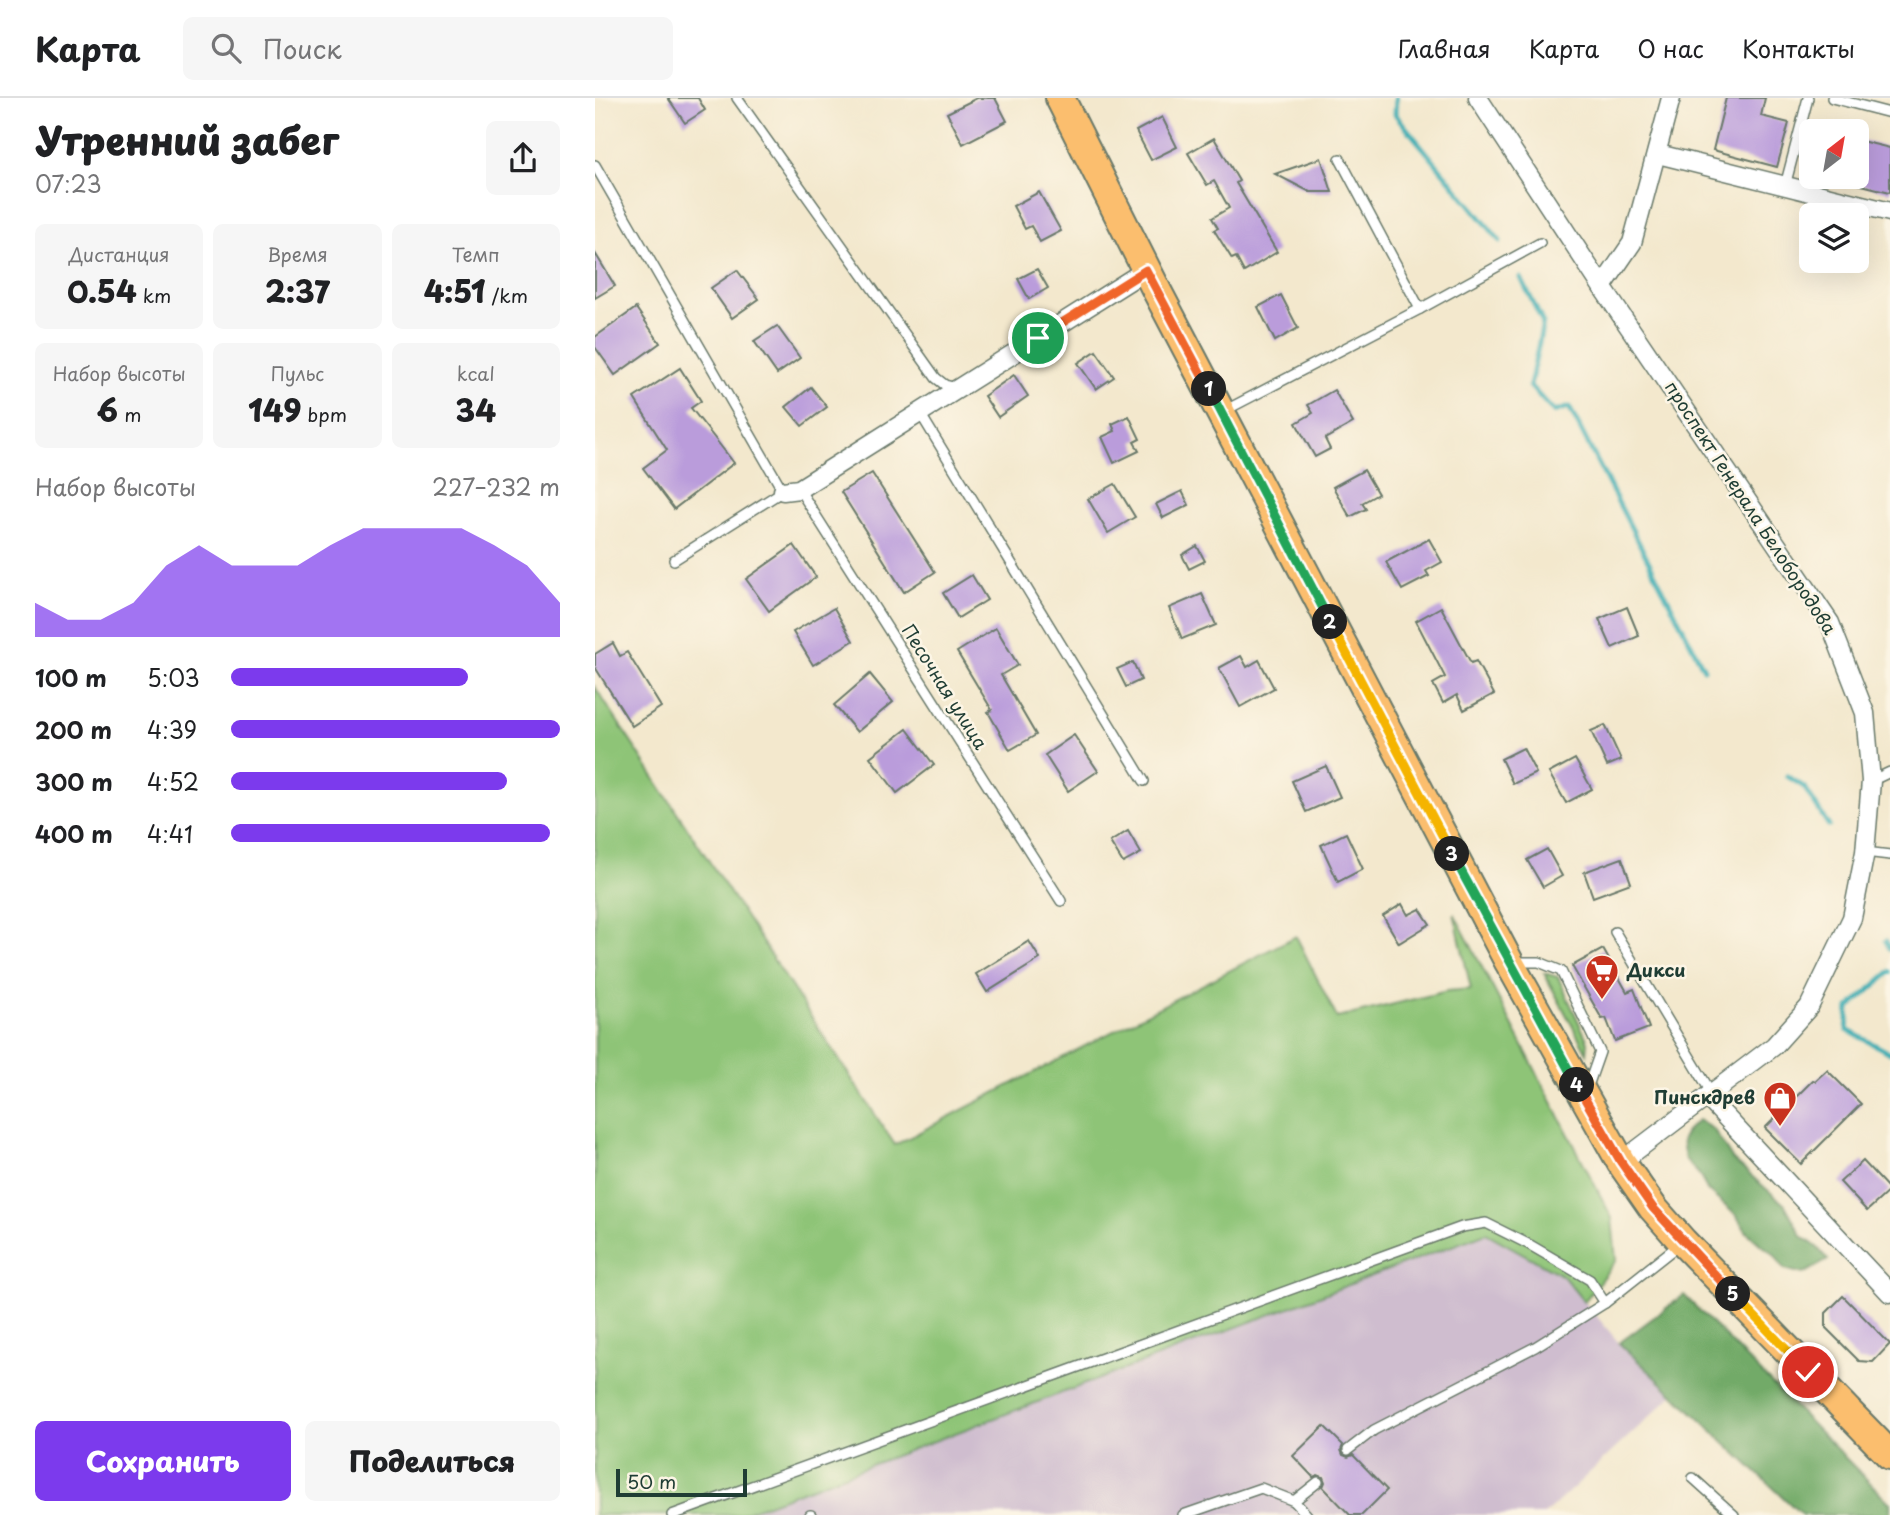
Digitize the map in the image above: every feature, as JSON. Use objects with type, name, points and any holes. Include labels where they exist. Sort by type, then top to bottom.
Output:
[{"type":"main road","points":[[1060,98],[1146,270],[1509,962],[1621,1162],[1653,1208],[1683,1242],[1890,1455]]},
{"type":"street","name":"проспект Генерала Белобородова","points":[[1478,98],[1830,624],[1865,713],[1871,781],[1865,852],[1852,918],[1809,1007],[1774,1046],[1621,1162]]},
{"type":"street","points":[[1602,287],[1632,243],[1671,98]]},
{"type":"street","points":[[1658,154],[1890,212]]},
{"type":"street","points":[[791,490],[920,413],[1146,270]]},
{"type":"street","points":[[1709,1095],[1890,1293]]},
{"type":"lane","points":[[737,98],[936,377],[945,385],[957,388]]},
{"type":"lane","points":[[1785,186],[1808,98]]},
{"type":"lane","points":[[1832,98],[1890,113]]},
{"type":"lane","points":[[1341,159],[1420,309]]},
{"type":"lane","name":"Песочная улица","points":[[595,166],[791,490],[1061,901]]},
{"type":"lane","points":[[1221,412],[1420,309],[1540,243]]},
{"type":"lane","points":[[920,413],[1144,781]]},
{"type":"lane","points":[[674,560],[791,490]]},
{"type":"lane","points":[[1871,781],[1890,772]]},
{"type":"lane","points":[[1865,852],[1890,855]]},
{"type":"lane","points":[[1615,932],[1709,1095]]},
{"type":"lane","points":[[1509,962],[1539,962],[1560,971],[1600,1052],[1584,1097]]},
{"type":"lane","points":[[672,1515],[1462,1227],[1486,1223],[1530,1245],[1590,1280],[1605,1303]]},
{"type":"lane","points":[[1348,1450],[1374,1430],[1535,1347],[1605,1303],[1683,1242]]},
{"type":"lane","points":[[1693,1478],[1734,1515]]},
{"type":"lane","points":[[1294,1501],[1318,1482]]},
{"type":"lane","points":[[1183,1515],[1261,1488],[1294,1501],[1306,1515]]},
{"type":"shaded area","points":[[1486,1233],[1563,1276],[1619,1343],[1673,1395],[1544,1515],[738,1515]]},
{"type":"green space","points":[[595,687],[895,1145],[1296,936],[1337,1018],[1447,991],[1471,989],[1454,913],[1612,1218],[1616,1260],[1584,1302],[1563,1276],[1486,1233],[738,1515],[595,1515]]},
{"type":"green space","points":[[1544,973],[1558,977],[1588,1042],[1587,1053]]},
{"type":"green space","points":[[1698,1120],[1714,1130],[1733,1160],[1785,1205],[1802,1236],[1828,1260],[1803,1274],[1784,1269],[1774,1254],[1746,1231],[1736,1215],[1708,1191],[1698,1173],[1685,1160],[1682,1139]]},
{"type":"green space","points":[[1684,1295],[1890,1503],[1890,1515],[1802,1515],[1619,1343]]},
{"type":"building","points":[[668,98],[698,98],[705,110],[685,123]]},
{"type":"building","points":[[977,98],[995,98],[1007,121],[963,144],[947,113]]},
{"type":"building","points":[[1726,98],[1765,98],[1761,116],[1789,123],[1777,167],[1713,150]]},
{"type":"building","points":[[1162,117],[1177,147],[1151,160],[1136,131]]},
{"type":"building","points":[[1214,138],[1239,181],[1236,183],[1277,252],[1244,272],[1236,257],[1232,259],[1214,230],[1218,228],[1212,218],[1229,208],[1214,181],[1207,185],[1188,153]]},
{"type":"building","points":[[1869,143],[1890,148],[1890,192],[1869,187]]},
{"type":"building","points":[[1321,158],[1332,192],[1310,192],[1275,174]]},
{"type":"building","points":[[1039,192],[1061,231],[1040,242],[1031,226],[1025,229],[1013,206]]},
{"type":"building","points":[[595,253],[615,286],[595,298]]},
{"type":"building","points":[[1037,269],[1048,288],[1029,299],[1018,279]]},
{"type":"building","points":[[737,270],[759,299],[732,318],[711,288]]},
{"type":"building","points":[[1281,295],[1298,328],[1275,341],[1258,307]]},
{"type":"building","points":[[636,308],[660,343],[615,375],[595,347],[595,337]]},
{"type":"building","points":[[777,326],[800,358],[777,374],[754,341]]},
{"type":"building","points":[[1096,351],[1114,377],[1096,389],[1078,363]]},
{"type":"building","points":[[680,368],[701,401],[691,408],[734,463],[674,509],[643,468],[667,450],[634,398]]},
{"type":"building","points":[[1014,375],[1028,396],[998,417],[984,396]]},
{"type":"building","points":[[811,387],[827,407],[802,426],[786,407]]},
{"type":"building","points":[[1334,390],[1353,423],[1325,439],[1330,449],[1315,457],[1296,423],[1313,413],[1308,405]]},
{"type":"building","points":[[1129,416],[1140,439],[1134,442],[1139,451],[1114,463],[1102,437],[1115,431],[1112,424]]},
{"type":"building","points":[[1364,470],[1378,494],[1362,503],[1366,509],[1350,517],[1333,487]]},
{"type":"building","points":[[872,473],[935,572],[904,592],[841,492]]},
{"type":"building","points":[[1115,484],[1135,517],[1108,533],[1088,499]]},
{"type":"building","points":[[1182,491],[1189,505],[1163,518],[1156,504]]},
{"type":"building","points":[[1429,539],[1442,562],[1426,571],[1429,576],[1402,590],[1386,562]]},
{"type":"building","points":[[794,545],[816,577],[769,611],[746,579]]},
{"type":"building","points":[[1197,546],[1205,561],[1189,569],[1182,555]]},
{"type":"building","points":[[972,575],[987,600],[958,618],[943,593]]},
{"type":"building","points":[[1202,594],[1216,625],[1182,639],[1169,608]]},
{"type":"building","points":[[1441,607],[1471,663],[1476,661],[1494,694],[1464,710],[1457,695],[1443,703],[1433,684],[1445,677],[1416,621]]},
{"type":"building","points":[[1627,607],[1639,636],[1612,648],[1599,619]]},
{"type":"building","points":[[834,608],[853,641],[813,665],[793,632]]},
{"type":"building","points":[[996,628],[1018,665],[1001,675],[1036,735],[1010,750],[988,712],[992,710],[957,652]]},
{"type":"building","points":[[613,643],[620,656],[627,652],[661,707],[632,726],[595,667],[595,654]]},
{"type":"building","points":[[1241,656],[1247,667],[1259,660],[1274,688],[1240,707],[1219,668]]},
{"type":"building","points":[[1133,662],[1141,680],[1126,687],[1117,669]]},
{"type":"building","points":[[870,674],[893,702],[857,732],[834,705]]},
{"type":"building","points":[[1605,725],[1621,760],[1607,766],[1591,731]]},
{"type":"building","points":[[907,729],[934,765],[897,793],[870,757]]},
{"type":"building","points":[[1074,735],[1098,771],[1068,791],[1045,755]]},
{"type":"building","points":[[1523,748],[1536,773],[1513,784],[1501,759]]},
{"type":"building","points":[[1575,759],[1592,789],[1566,803],[1549,773]]},
{"type":"building","points":[[1326,766],[1340,797],[1306,812],[1292,781]]},
{"type":"building","points":[[1128,831],[1141,853],[1123,863],[1110,842]]},
{"type":"building","points":[[1346,833],[1363,869],[1338,882],[1321,845]]},
{"type":"building","points":[[1547,849],[1562,876],[1543,887],[1527,860]]},
{"type":"building","points":[[1622,858],[1631,883],[1593,897],[1584,872]]},
{"type":"building","points":[[1402,904],[1408,915],[1420,909],[1430,924],[1399,943],[1383,916]]},
{"type":"building","points":[[1029,941],[1040,959],[987,992],[976,974]]},
{"type":"building","points":[[1603,949],[1627,992],[1634,989],[1649,1028],[1615,1041],[1606,1018],[1602,1019],[1572,966]]},
{"type":"building","points":[[1827,1070],[1861,1104],[1801,1164],[1765,1128],[1813,1080]]},
{"type":"building","points":[[1863,1161],[1890,1190],[1867,1211],[1840,1182]]},
{"type":"building","points":[[1843,1296],[1890,1344],[1873,1362],[1859,1361],[1826,1328],[1826,1313]]},
{"type":"building","points":[[1324,1426],[1343,1445],[1343,1455],[1353,1455],[1387,1490],[1362,1515],[1350,1515],[1323,1487],[1323,1477],[1313,1477],[1293,1456]]},
{"type":"waterway","points":[[1396,98],[1395,114],[1500,241]]},
{"type":"waterway","points":[[1521,278],[1543,323],[1530,386],[1554,412],[1569,407],[1704,669]]},
{"type":"waterway","points":[[1787,776],[1804,787],[1829,826]]},
{"type":"waterway","points":[[1886,941],[1890,949]]},
{"type":"waterway","points":[[1890,972],[1849,1008],[1847,1030],[1890,1053]]},
{"type":"place","name":"Дикси","points":[[1602,1001]]},
{"type":"place","name":"Пинскдрев","points":[[1780,1128]]},
{"type":"route","points":[[1038,338],[1146,270],[1509,962],[1621,1162],[1653,1208],[1683,1242],[1808,1372]]}]
